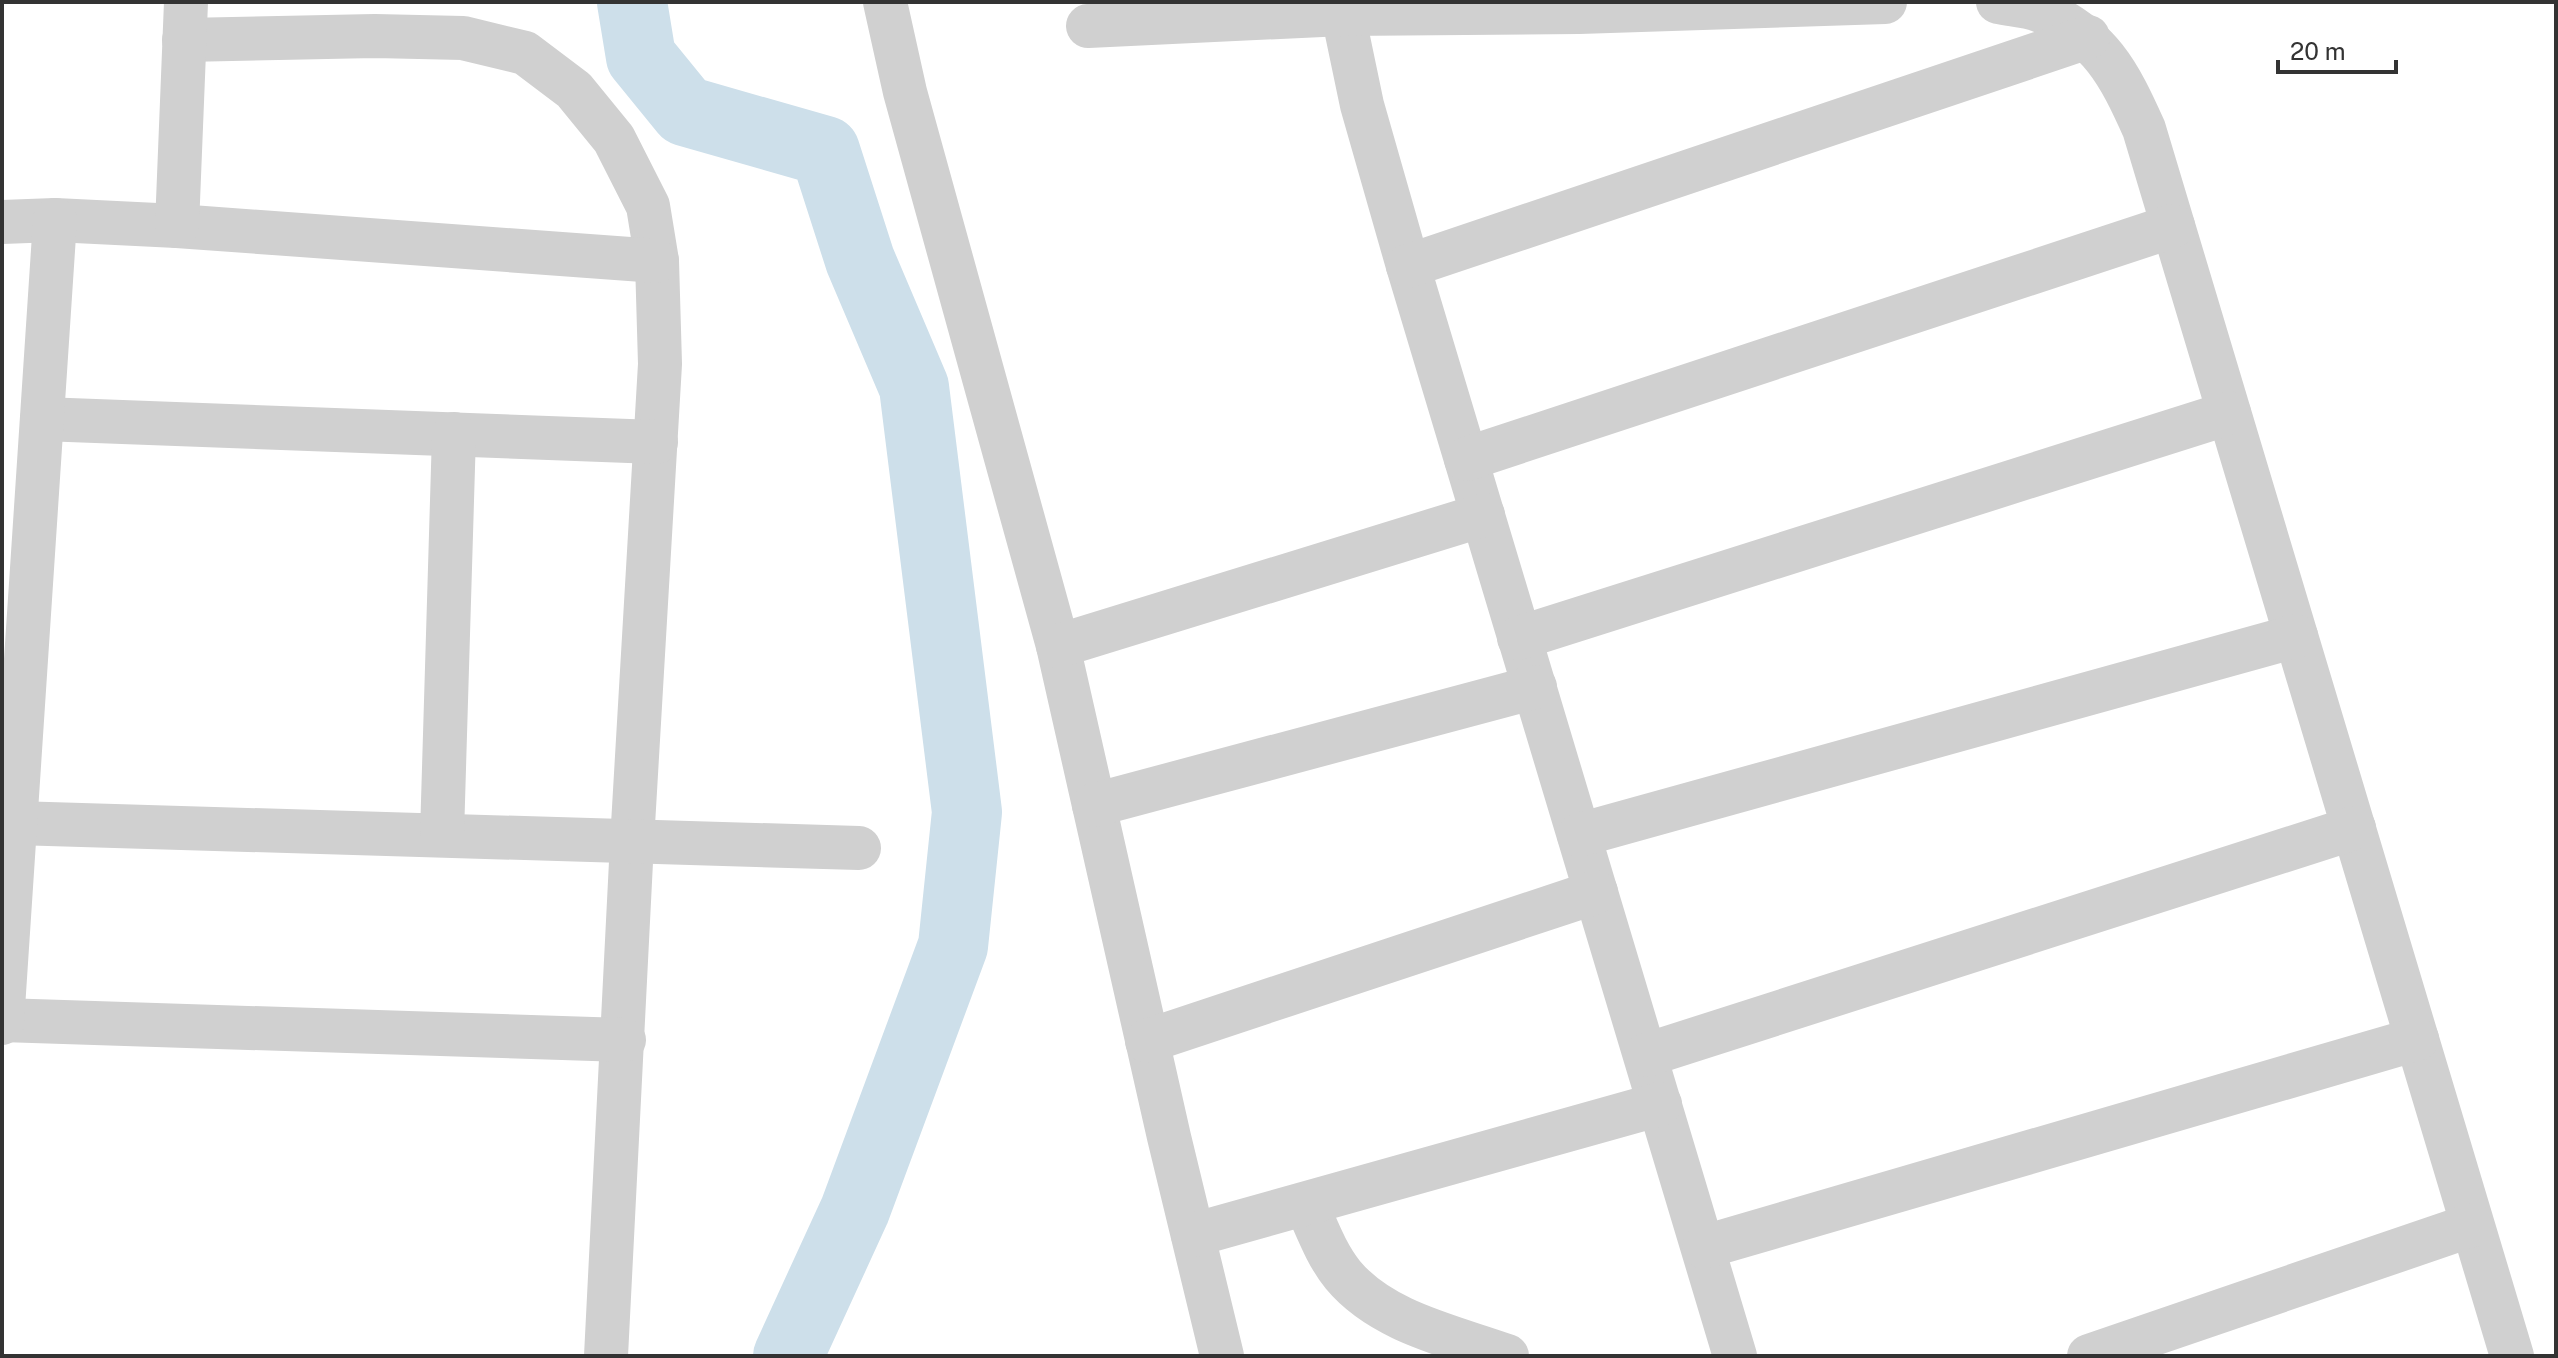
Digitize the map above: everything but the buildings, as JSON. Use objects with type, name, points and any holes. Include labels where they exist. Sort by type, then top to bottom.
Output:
[{"type":"street","points":[[885,2],[905,92],[1058,646],[1222,1356]]},
{"type":"street","points":[[1088,26],[1343,14],[1579,12],[1885,2]]},
{"type":"street","points":[[1998,2],[2039,10],[2088,37],[2121,78],[2144,129],[2512,1356]]},
{"type":"street","points":[[1343,14],[1362,105],[1408,266],[1735,1356]]},
{"type":"street","points":[[177,226],[185,21],[375,36],[463,38],[525,53],[574,90],[614,139],[648,206],[657,261],[660,364],[606,1356]]},
{"type":"street","points":[[1408,266],[2088,37]]},
{"type":"street","points":[[55,220],[2,1021],[624,1040]]},
{"type":"street","points":[[2,222],[55,220],[177,226],[657,261]]},
{"type":"street","points":[[1466,459],[2173,226]]},
{"type":"street","points":[[1519,638],[2229,413]]},
{"type":"street","points":[[42,419],[656,442]]},
{"type":"street","points":[[442,835],[454,434]]},
{"type":"street","points":[[1058,646],[1483,515]]},
{"type":"street","points":[[1579,835],[2296,636]]},
{"type":"street","points":[[1094,805],[1535,687]]},
{"type":"street","points":[[15,823],[859,848]]},
{"type":"street","points":[[1646,1055],[2354,828]]},
{"type":"street","points":[[1147,1041],[1596,892]]},
{"type":"street","points":[[1704,1247],[2417,1039]]},
{"type":"street","points":[[1193,1235],[1660,1104]]},
{"type":"street","points":[[1306,1204],[1330,1256],[1342,1274],[1366,1298],[1400,1317],[1507,1356]]},
{"type":"street","points":[[2089,1356],[2472,1225]]},
{"type":"waterway","points":[[632,2],[641,57],[685,111],[825,151],[860,260],[914,387],[967,812],[953,946],[855,1210],[788,1356]]}]
